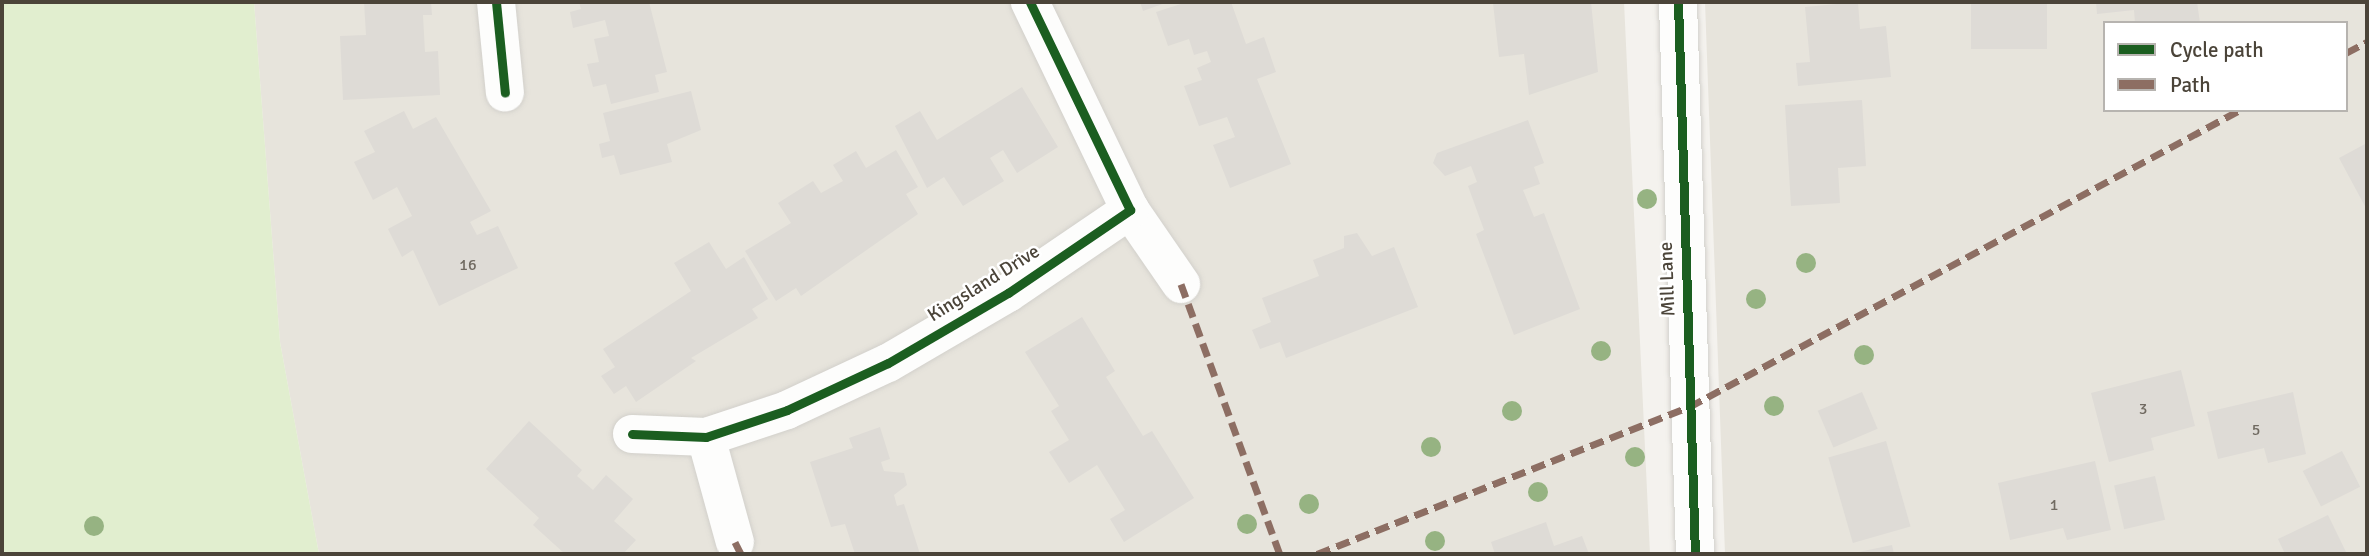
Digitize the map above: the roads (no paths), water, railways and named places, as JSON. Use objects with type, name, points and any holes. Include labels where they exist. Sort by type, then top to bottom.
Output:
[{"type":"street","points":[[496,2],[505,93]]},
{"type":"street","points":[[1030,2],[1130,210],[1181,284]]},
{"type":"street","name":"Mill Lane","points":[[1678,2],[1695,554]]},
{"type":"street","name":"Kingsland Drive","points":[[632,434],[706,437],[788,410],[888,363],[1008,293],[1130,210]]},
{"type":"street","points":[[706,437],[735,542]]}]
